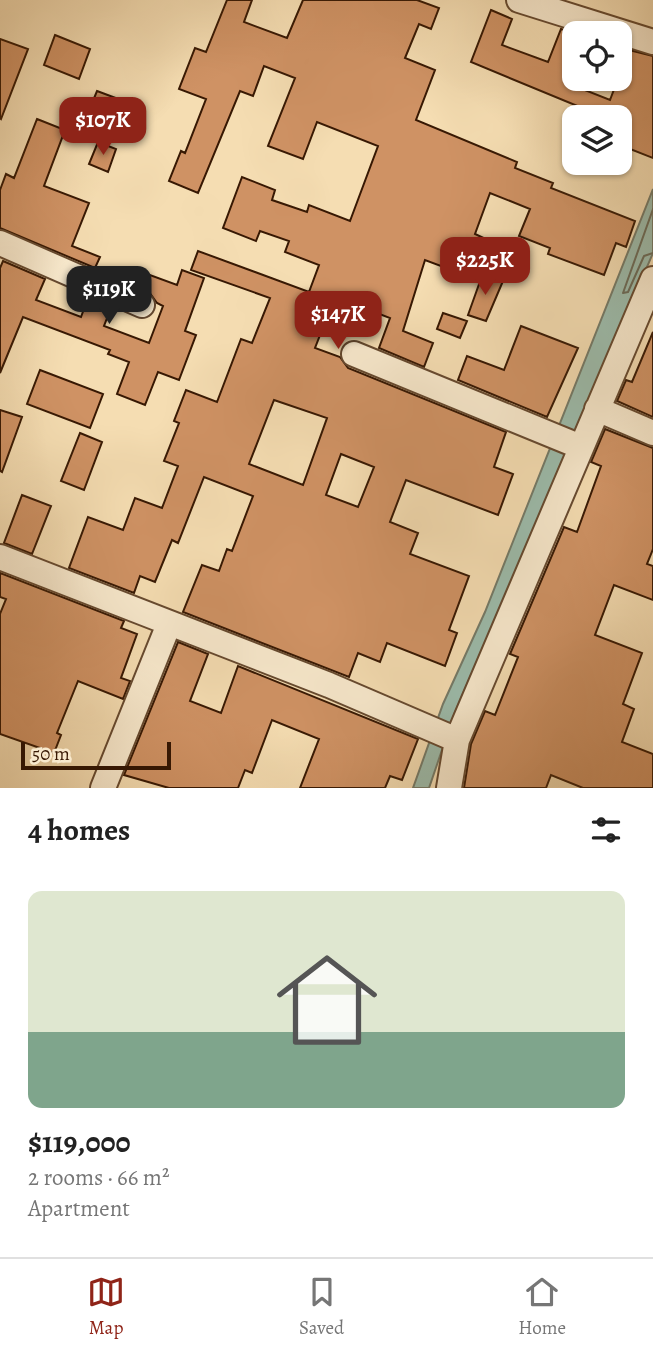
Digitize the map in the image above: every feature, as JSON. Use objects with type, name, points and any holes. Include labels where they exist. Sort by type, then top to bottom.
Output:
[{"type":"street","points":[[519,0],[653,42]]},
{"type":"street","points":[[0,243],[142,305]]},
{"type":"street","points":[[449,788],[457,740],[653,278]]},
{"type":"street","points":[[354,354],[581,447]]},
{"type":"street","points":[[597,409],[653,433]]},
{"type":"street","points":[[0,557],[329,685],[457,740]]},
{"type":"street","points":[[103,788],[169,624]]},
{"type":"water","points":[[653,189],[653,253],[455,712],[429,788],[413,788],[443,704],[485,612]]},
{"type":"building","points":[[227,0],[252,0],[244,22],[287,38],[303,0],[417,0],[439,8],[431,29],[419,24],[405,58],[435,70],[416,120],[517,162],[515,168],[553,183],[551,188],[635,221],[626,247],[616,243],[604,275],[548,254],[550,248],[519,236],[530,209],[490,193],[475,234],[488,240],[473,278],[425,260],[403,331],[433,343],[424,367],[379,348],[390,318],[346,301],[344,306],[333,302],[315,348],[340,357],[348,368],[506,432],[494,467],[513,474],[498,515],[406,480],[390,522],[418,533],[410,554],[469,576],[449,630],[457,633],[445,666],[387,643],[380,662],[358,653],[349,677],[183,612],[202,565],[219,571],[227,549],[232,551],[253,496],[204,477],[178,543],[172,540],[155,582],[140,576],[134,593],[69,568],[88,517],[123,530],[135,498],[162,508],[178,466],[164,461],[179,423],[174,421],[186,390],[217,402],[241,339],[252,343],[270,298],[191,270],[198,251],[309,292],[319,265],[285,252],[289,241],[260,231],[256,241],[223,228],[242,177],[275,190],[272,200],[307,212],[309,205],[350,221],[378,146],[317,122],[303,159],[268,146],[295,78],[264,66],[253,96],[240,91],[198,193],[169,181],[181,151],[185,153],[206,99],[179,89],[195,48],[206,52]],"holes":[[[274,400],[327,418],[303,485],[249,464]],[[341,454],[374,467],[358,507],[326,495]]]},
{"type":"building","points":[[491,10],[512,19],[502,45],[548,62],[562,29],[562,91],[587,91],[610,100],[613,91],[632,91],[632,51],[653,56],[653,158],[632,150],[632,105],[575,105],[471,62]]},
{"type":"building","points":[[55,35],[90,49],[79,79],[44,65]]},
{"type":"building","points":[[0,39],[28,49],[1,119],[0,118]]},
{"type":"building","points":[[97,91],[124,101],[117,118],[90,108]]},
{"type":"building","points":[[37,119],[65,130],[44,186],[89,203],[72,246],[100,257],[95,268],[0,228],[0,190],[6,174],[14,178]]},
{"type":"building","points":[[98,142],[116,149],[108,172],[89,164]]},
{"type":"building","points":[[3,261],[45,279],[36,300],[81,317],[88,298],[111,308],[104,326],[149,343],[163,306],[157,303],[149,292],[134,285],[139,271],[177,285],[182,270],[204,278],[185,331],[196,335],[179,380],[158,372],[145,405],[117,394],[129,362],[108,354],[110,350],[23,317],[0,373],[0,268]]},
{"type":"building","points":[[483,273],[503,281],[486,321],[468,315]]},
{"type":"building","points":[[443,313],[467,321],[460,338],[437,329]]},
{"type":"building","points":[[521,326],[578,348],[547,417],[458,380],[467,356],[504,370]]},
{"type":"building","points":[[653,332],[653,417],[617,401],[626,380],[632,382]]},
{"type":"building","points":[[40,370],[103,394],[90,428],[27,404]]},
{"type":"building","points":[[0,410],[22,417],[2,472],[0,471]]},
{"type":"building","points":[[605,429],[653,448],[653,549],[647,564],[653,566],[653,600],[614,585],[595,635],[642,653],[623,704],[634,709],[622,742],[653,754],[653,788],[583,788],[551,775],[546,788],[464,788],[471,744],[485,711],[495,715],[518,657],[510,654],[564,527],[577,532],[601,466],[591,462]]},
{"type":"building","points":[[80,433],[102,442],[84,490],[61,481]]},
{"type":"building","points":[[22,495],[51,506],[32,554],[4,543]]},
{"type":"building","points":[[0,573],[124,621],[121,628],[137,634],[121,678],[130,681],[123,699],[78,681],[57,733],[61,735],[54,753],[0,734],[0,614],[6,599],[0,597]]},
{"type":"building","points":[[178,642],[208,654],[190,701],[221,713],[238,666],[418,739],[402,780],[390,776],[385,788],[300,788],[319,739],[272,720],[252,773],[245,770],[238,788],[169,788],[124,775]]}]
